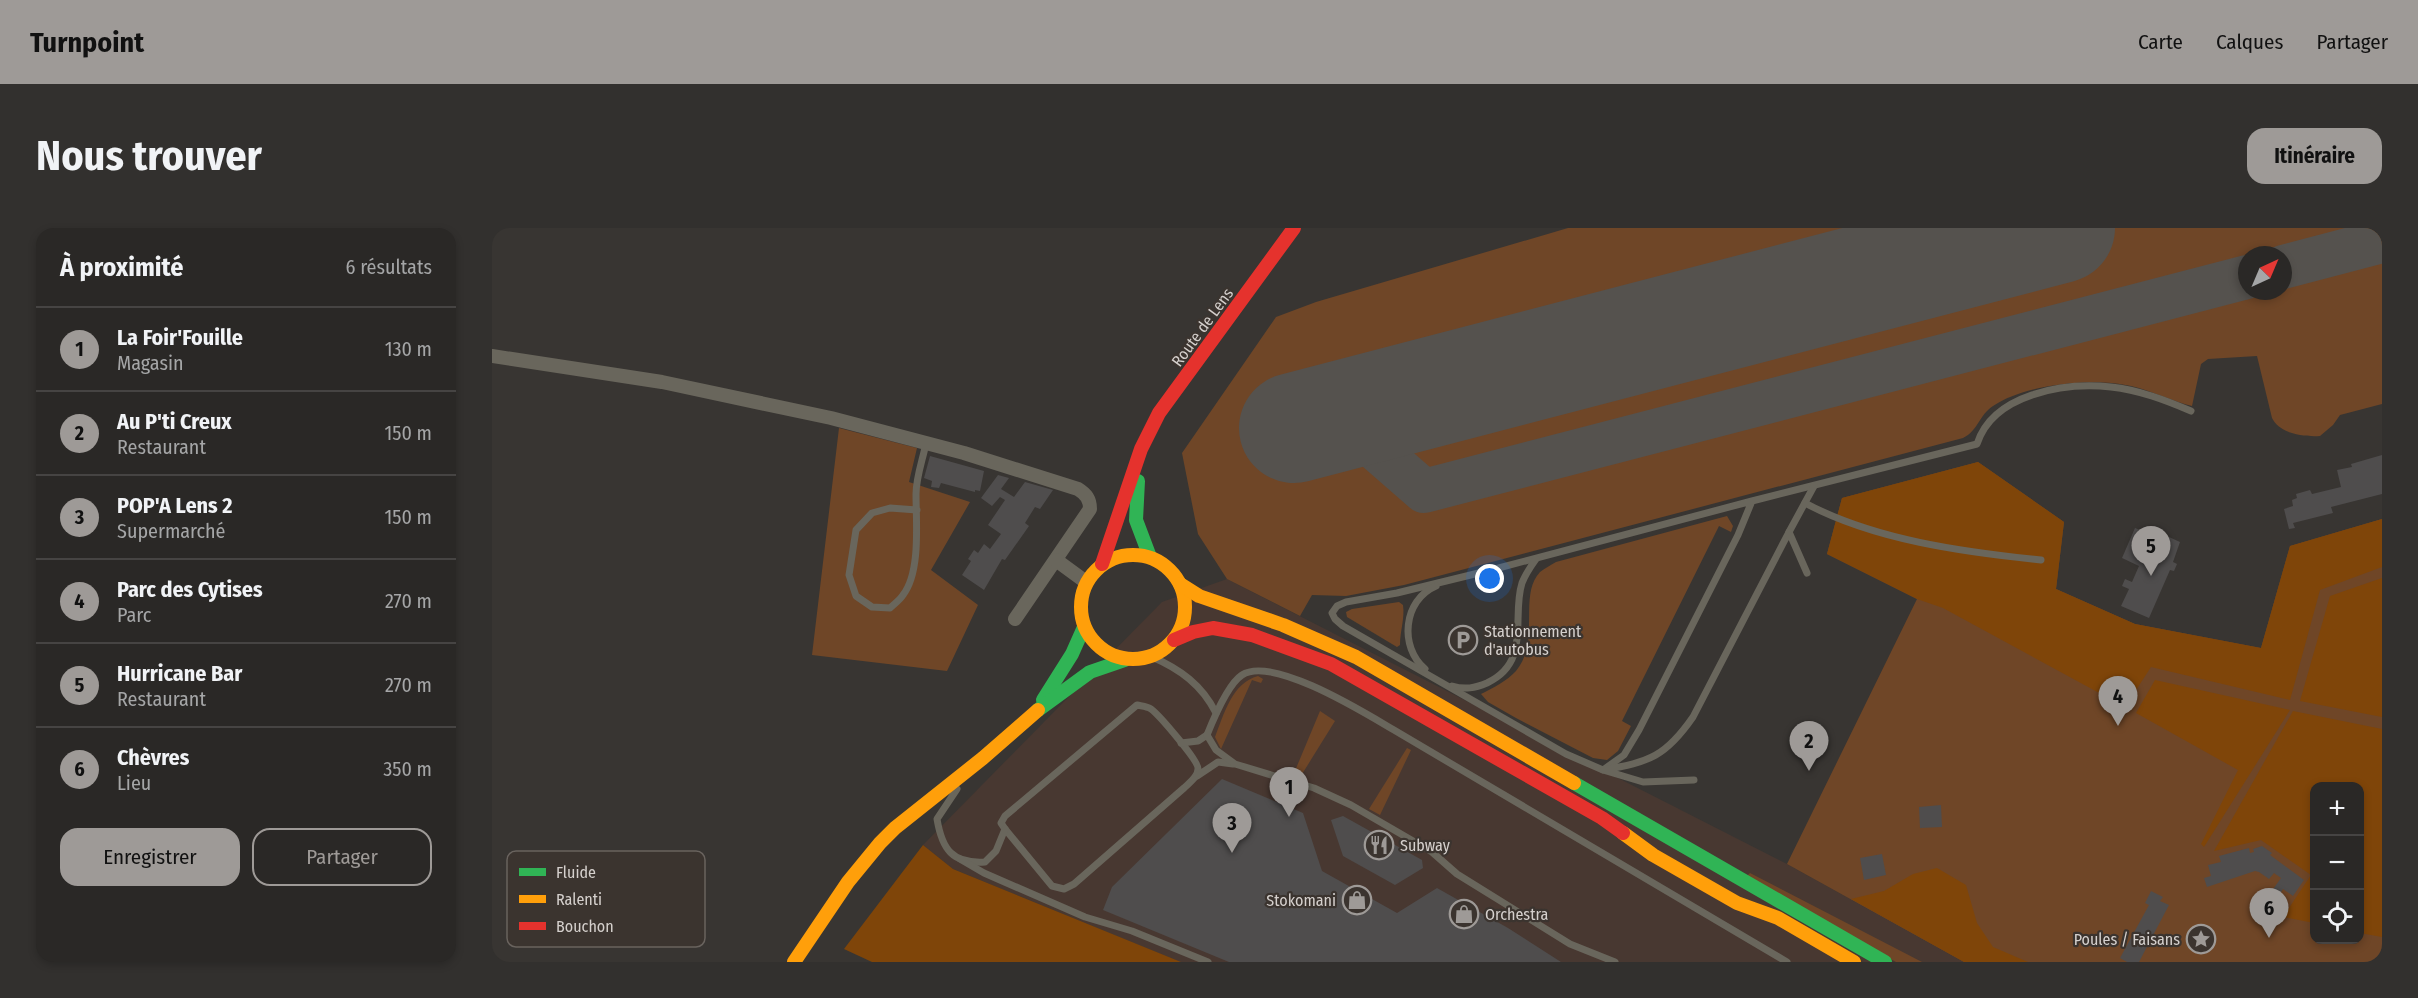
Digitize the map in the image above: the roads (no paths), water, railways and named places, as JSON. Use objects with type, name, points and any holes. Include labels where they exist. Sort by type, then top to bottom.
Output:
[{"type":"street","name":"Route de Lens","points":[[1102,564],[1141,448],[1160,413],[1294,228]]},
{"type":"street","points":[[492,356],[662,381],[831,418],[926,443],[1078,489],[1086,494],[1090,502],[1090,509],[1016,619]]},
{"type":"street","name":"Route de Lens","points":[[1141,448],[1134,517],[1150,558]]},
{"type":"street","points":[[1125,660],[1100,649],[1091,639],[1084,627],[1081,604],[1086,582],[1102,564],[1117,557],[1134,555],[1150,558],[1168,568],[1180,584],[1208,600],[1282,625],[1356,657],[1885,962]]},
{"type":"street","points":[[1056,560],[1086,582]]},
{"type":"street","points":[[794,962],[848,882],[879,843],[983,758],[1031,715],[1090,672],[1125,660],[1152,657],[1164,650],[1182,628],[1186,610],[1180,584]]},
{"type":"street","points":[[1031,715],[1053,687],[1068,662],[1084,627]]},
{"type":"street","points":[[1174,640],[1193,632],[1213,628],[1252,635],[1331,664],[1602,818],[1663,860],[1737,903],[1778,918],[1854,962]]},
{"type":"lane","points":[[1694,780],[1643,782],[1603,770],[1566,754],[1343,626],[1335,620],[1332,613],[1337,606],[1346,603],[1536,559],[1977,444],[1989,419],[2008,405],[2054,390],[2082,386],[2111,387],[2157,398],[2190,411]]},
{"type":"lane","points":[[917,510],[891,508],[872,513],[856,530],[849,575],[856,596],[872,607],[890,608],[905,594],[914,567],[917,510],[916,492],[926,443]]},
{"type":"lane","points":[[1603,770],[1633,765],[1655,757],[1676,741],[1694,717],[1814,486]]},
{"type":"lane","points":[[1603,770],[1624,755],[1639,730],[1738,535],[1752,501]]},
{"type":"lane","points":[[1805,503],[1837,518],[1923,542],[1981,554],[2041,560]]},
{"type":"lane","points":[[1789,532],[1807,573]]},
{"type":"lane","points":[[1451,579],[1429,589],[1416,602],[1407,626],[1410,650],[1419,665],[1436,679],[1455,687],[1474,689],[1495,679],[1512,661],[1517,646],[1522,584],[1536,559]]},
{"type":"lane","points":[[1252,635],[1270,632]]},
{"type":"lane","points":[[1286,636],[1306,645]]},
{"type":"lane","points":[[1316,649],[1345,662]]},
{"type":"lane","points":[[1152,657],[1183,672],[1210,700],[1216,713]]},
{"type":"lane","points":[[1181,743],[1198,741],[1207,735],[1216,713],[1240,676],[1251,671],[1274,672],[1309,685],[1394,730],[1787,962]]},
{"type":"lane","points":[[1371,675],[1870,962]]},
{"type":"lane","points":[[1194,777],[1198,765],[1181,743],[1151,709],[1137,705],[1005,816],[1001,823],[1052,886],[1064,889],[1080,879],[1194,777],[1218,762],[1235,764],[1323,792],[1351,804],[1432,852],[1457,874],[1570,944],[1615,962]]},
{"type":"lane","points":[[1207,735],[1216,750],[1235,764]]},
{"type":"lane","points":[[1554,773],[1566,754]]},
{"type":"lane","points":[[983,758],[951,796],[937,819],[940,840],[960,859],[984,873],[1085,917],[1132,931],[1208,962]]},
{"type":"lane","points":[[960,859],[973,863],[985,862],[996,851],[1005,829]]},
{"type":"place","name":"Hurricane Bar","points":[[2151,576]]},
{"type":"place","name":"Stationnement d'autobus","points":[[1463,640]]},
{"type":"place","name":"Parc des Cytises","points":[[2118,726]]},
{"type":"place","name":"Au P'ti Creux","points":[[1809,771]]},
{"type":"place","name":"La Foir'Fouille","points":[[1289,817]]},
{"type":"place","name":"Subway","points":[[1379,845]]},
{"type":"place","name":"POP'A Lens 2","points":[[1232,853]]},
{"type":"place","name":"Stokomani","points":[[1357,900]]},
{"type":"place","name":"Orchestra","points":[[1464,914]]},
{"type":"place","name":"Chèvres","points":[[2269,938]]},
{"type":"place","name":"Poules / Faisans","points":[[2201,939]]}]
